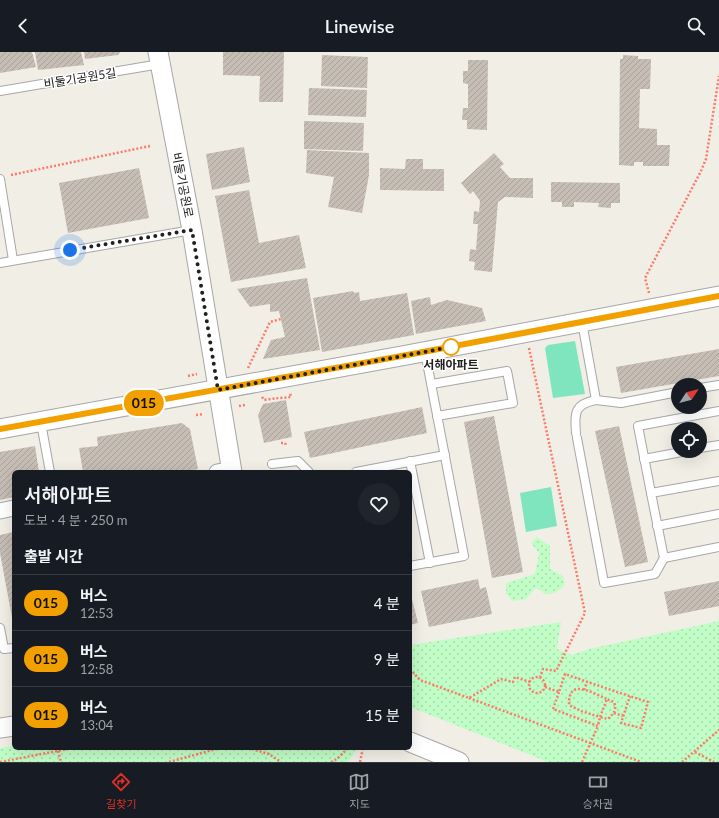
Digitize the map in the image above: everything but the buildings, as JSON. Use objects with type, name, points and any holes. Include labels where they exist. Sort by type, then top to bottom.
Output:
[{"type":"street","name":"비둘기공원로","points":[[159,58],[192,230],[218,390],[227,470]]},
{"type":"street","points":[[0,429],[41,423],[425,352],[719,296]]},
{"type":"street","points":[[0,511],[12,508]]},
{"type":"street","points":[[0,728],[12,726]]},
{"type":"street","points":[[412,743],[459,762]]},
{"type":"lane","name":"비둘기공원5길","points":[[0,91],[159,58]]},
{"type":"lane","points":[[0,179],[13,260]]},
{"type":"lane","points":[[0,263],[192,230]]},
{"type":"lane","points":[[582,322],[596,400]]},
{"type":"lane","points":[[412,566],[464,556],[425,352]]},
{"type":"lane","points":[[432,384],[507,371],[513,403],[437,416]]},
{"type":"lane","points":[[707,387],[719,385]]},
{"type":"lane","points":[[671,393],[621,403],[596,400],[584,403],[578,410],[575,420],[576,435],[604,583],[655,574],[664,558],[638,426],[719,411]]},
{"type":"lane","points":[[41,423],[50,470]]},
{"type":"lane","points":[[707,447],[719,445]]},
{"type":"lane","points":[[644,459],[671,454]]},
{"type":"lane","points":[[374,470],[410,461],[445,455]]},
{"type":"lane","points":[[272,464],[298,461],[307,470]]},
{"type":"lane","points":[[410,461],[412,470]]},
{"type":"lane","points":[[412,471],[430,563]]},
{"type":"lane","points":[[651,493],[719,481]]},
{"type":"lane","points":[[657,526],[719,514]]},
{"type":"lane","points":[[664,558],[719,547]]},
{"type":"lane","points":[[0,628],[4,649],[12,648]]},
{"type":"path","points":[[650,296],[645,278],[706,159],[719,76]]},
{"type":"path","points":[[11,175],[150,146]]},
{"type":"path","points":[[245,374],[270,322],[281,319]]},
{"type":"path","points":[[527,341],[584,613],[556,671],[543,669],[540,677]]},
{"type":"path","points":[[188,376],[197,374]]},
{"type":"path","points":[[239,406],[245,405]]},
{"type":"path","points":[[196,415],[203,414]]},
{"type":"path","points":[[281,443],[286,443],[286,445]]},
{"type":"path","points":[[598,726],[553,709],[565,674],[648,702],[641,728],[621,723],[630,696]]},
{"type":"path","points":[[412,675],[420,680],[641,762]]},
{"type":"path","points":[[468,698],[501,679],[512,682],[515,677],[530,682]]},
{"type":"path","points":[[540,677],[545,681],[545,687],[542,691],[535,692],[531,689],[530,682],[533,678],[540,677]]},
{"type":"path","points":[[584,690],[588,682]]},
{"type":"path","points":[[545,687],[559,692]]},
{"type":"path","points":[[579,688],[584,690],[614,702],[616,707],[614,713],[608,719],[582,712],[569,705],[569,696],[572,690],[579,688]]},
{"type":"path","points":[[582,762],[598,726],[607,699]]},
{"type":"path","points":[[614,713],[623,716]]},
{"type":"path","points":[[682,762],[719,730]]},
{"type":"path","points":[[0,762],[63,750]]},
{"type":"path","points":[[169,762],[212,750]]},
{"type":"path","points":[[259,750],[281,762]]},
{"type":"path","points":[[331,762],[337,759],[346,750]]},
{"type":"path","points":[[360,762],[363,750]]},
{"type":"path","points":[[58,751],[61,762]]},
{"type":"path","points":[[695,752],[714,762]]},
{"type":"path","points":[[186,757],[187,762]]},
{"type":"green space","points":[[575,341],[585,394],[553,398],[545,348],[548,345]]},
{"type":"green space","points":[[551,487],[557,526],[526,532],[520,493]]},
{"type":"green space","points":[[537,537],[550,546],[550,569],[563,576],[565,584],[558,591],[550,594],[544,594],[536,588],[526,599],[513,601],[506,594],[506,583],[535,574],[539,553],[531,543]]},
{"type":"green space","points":[[719,621],[719,762],[548,762],[412,708],[412,645],[561,622],[557,649],[571,655],[589,649]]},
{"type":"green space","points":[[12,746],[12,750],[357,750],[348,762],[0,762],[0,748]]},
{"type":"bus line","name":"015","points":[[0,429],[41,423],[719,296]]},
{"type":"place","name":"서해아파트","points":[[451,347]]},
{"type":"route","points":[[70,250],[192,230],[218,390],[451,347]]}]
